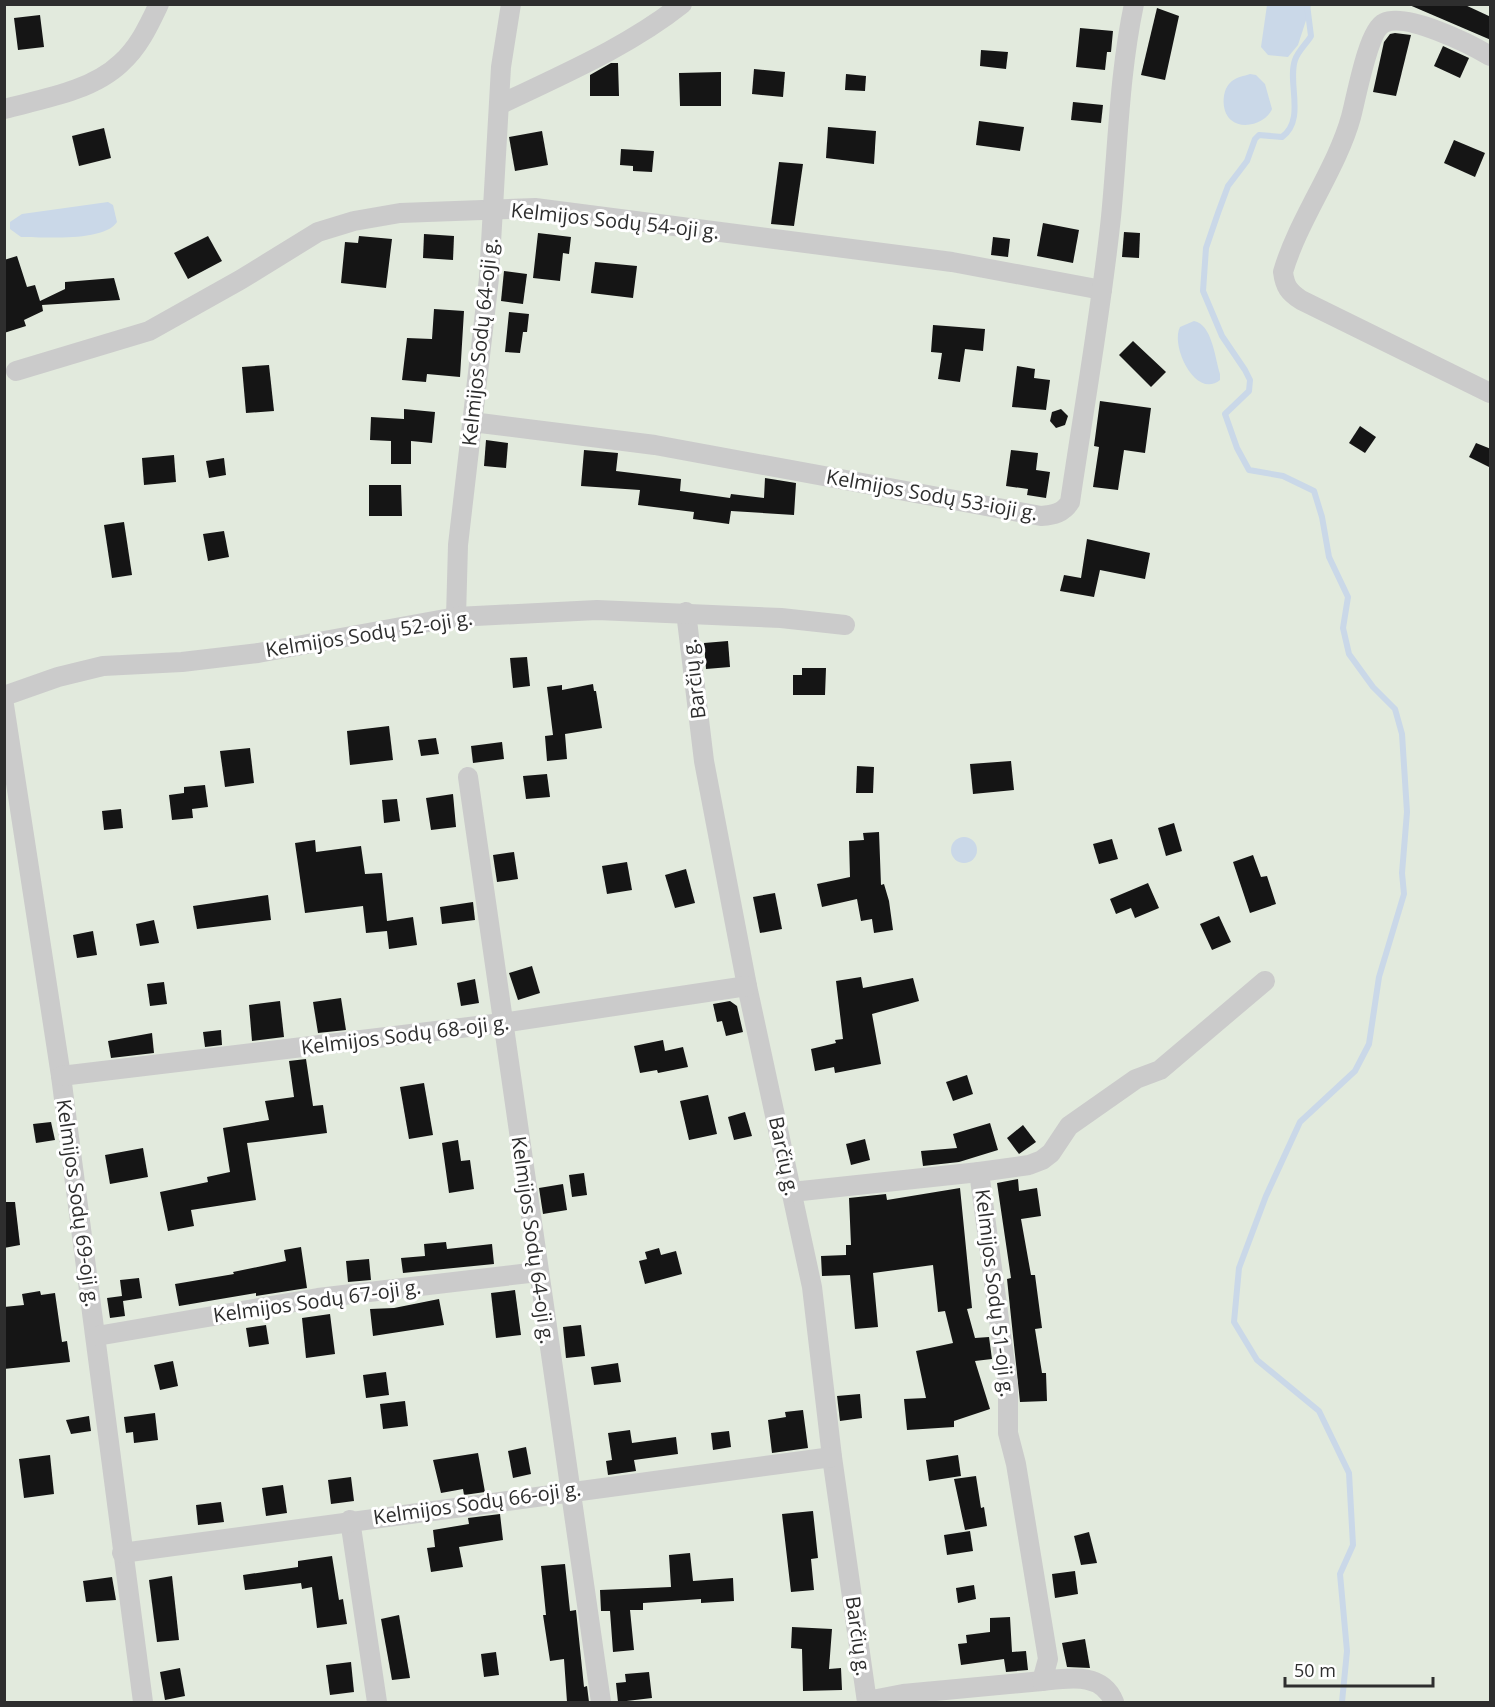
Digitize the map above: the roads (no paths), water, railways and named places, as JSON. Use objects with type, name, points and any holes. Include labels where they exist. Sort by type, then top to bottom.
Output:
[{"type":"street","points":[[4,109],[55,96],[94,80],[121,64],[142,38],[159,4]]},
{"type":"street","name":"Kelmijos Sodų 64-oji g.","points":[[456,617],[458,545],[489,278],[501,67],[511,4]]},
{"type":"street","points":[[499,105],[596,57],[667,16],[682,4]]},
{"type":"street","name":"Kelmijos Sodų 53-ioji g.","points":[[472,422],[655,445],[1041,516],[1055,515],[1065,509],[1070,502],[1102,290],[1111,215],[1117,122],[1134,4]]},
{"type":"street","points":[[1491,56],[1468,43],[1402,20],[1385,22],[1378,26],[1368,52],[1349,122],[1283,272],[1284,284],[1289,292],[1301,300],[1491,393]]},
{"type":"street","name":"Kelmijos Sodų 54-oji g.","points":[[16,371],[149,331],[318,232],[354,220],[400,213],[535,208],[952,262],[1102,290]]},
{"type":"street","name":"Kelmijos Sodų 52-oji g.","points":[[4,696],[58,677],[103,666],[182,662],[258,653],[456,617],[597,610],[686,612],[781,618],[845,626]]},
{"type":"street","name":"Barčių g.","points":[[686,612],[704,761],[747,986],[812,1287],[832,1457],[867,1702]]},
{"type":"street","name":"Kelmijos Sodų 69-oji g.","points":[[4,705],[61,1076],[142,1702]]},
{"type":"street","name":"Kelmijos Sodų 64-oji g.","points":[[468,777],[537,1272],[601,1702]]},
{"type":"street","name":"Kelmijos Sodų 51-oji g.","points":[[1042,1680],[1048,1659],[1016,1464],[1008,1433],[1007,1375],[979,1172],[1029,1165],[1042,1160],[1051,1153],[1069,1126],[1136,1079],[1160,1070],[1265,981]]},
{"type":"street","name":"Kelmijos Sodų 68-oji g.","points":[[61,1076],[502,1023],[747,986]]},
{"type":"street","points":[[792,1192],[979,1172]]},
{"type":"street","name":"Kelmijos Sodų 67-oji g.","points":[[96,1336],[318,1298],[537,1272]]},
{"type":"street","name":"Kelmijos Sodų 66-oji g.","points":[[122,1553],[570,1490],[832,1457]]},
{"type":"street","points":[[350,1520],[377,1702]]},
{"type":"street","points":[[867,1702],[903,1694],[1042,1680],[1090,1679],[1100,1683],[1114,1702]]},
{"type":"water","points":[[1267,5],[1311,5],[1298,45],[1288,57],[1268,55],[1261,47]]},
{"type":"water","points":[[1250,74],[1256,75],[1265,84],[1272,109],[1260,121],[1242,125],[1231,120],[1225,112],[1224,95],[1232,81]]},
{"type":"water","points":[[108,202],[113,205],[117,222],[100,233],[58,238],[21,237],[10,229],[10,222],[22,214]]},
{"type":"water","points":[[1194,321],[1205,328],[1214,351],[1220,380],[1211,384],[1202,383],[1194,377],[1187,368],[1179,346],[1180,327]]},
{"type":"water","points":[[964,837],[973,841],[977,850],[973,859],[964,863],[955,859],[951,850],[955,841]]},
{"type":"waterway","points":[[1307,4],[1311,36],[1298,53],[1293,69],[1295,100],[1293,121],[1282,137],[1259,135],[1255,139],[1247,161],[1228,186],[1206,248],[1203,291],[1222,336],[1250,380],[1249,391],[1225,414],[1237,448],[1249,470],[1283,476],[1314,491],[1322,517],[1329,557],[1348,597],[1343,628],[1349,654],[1373,687],[1395,709],[1402,734],[1407,812],[1402,873],[1404,894],[1379,977],[1369,1044],[1355,1071],[1300,1122],[1266,1196],[1239,1268],[1234,1322],[1257,1360],[1319,1411],[1349,1473],[1353,1545],[1340,1574],[1347,1651],[1342,1702]]}]
